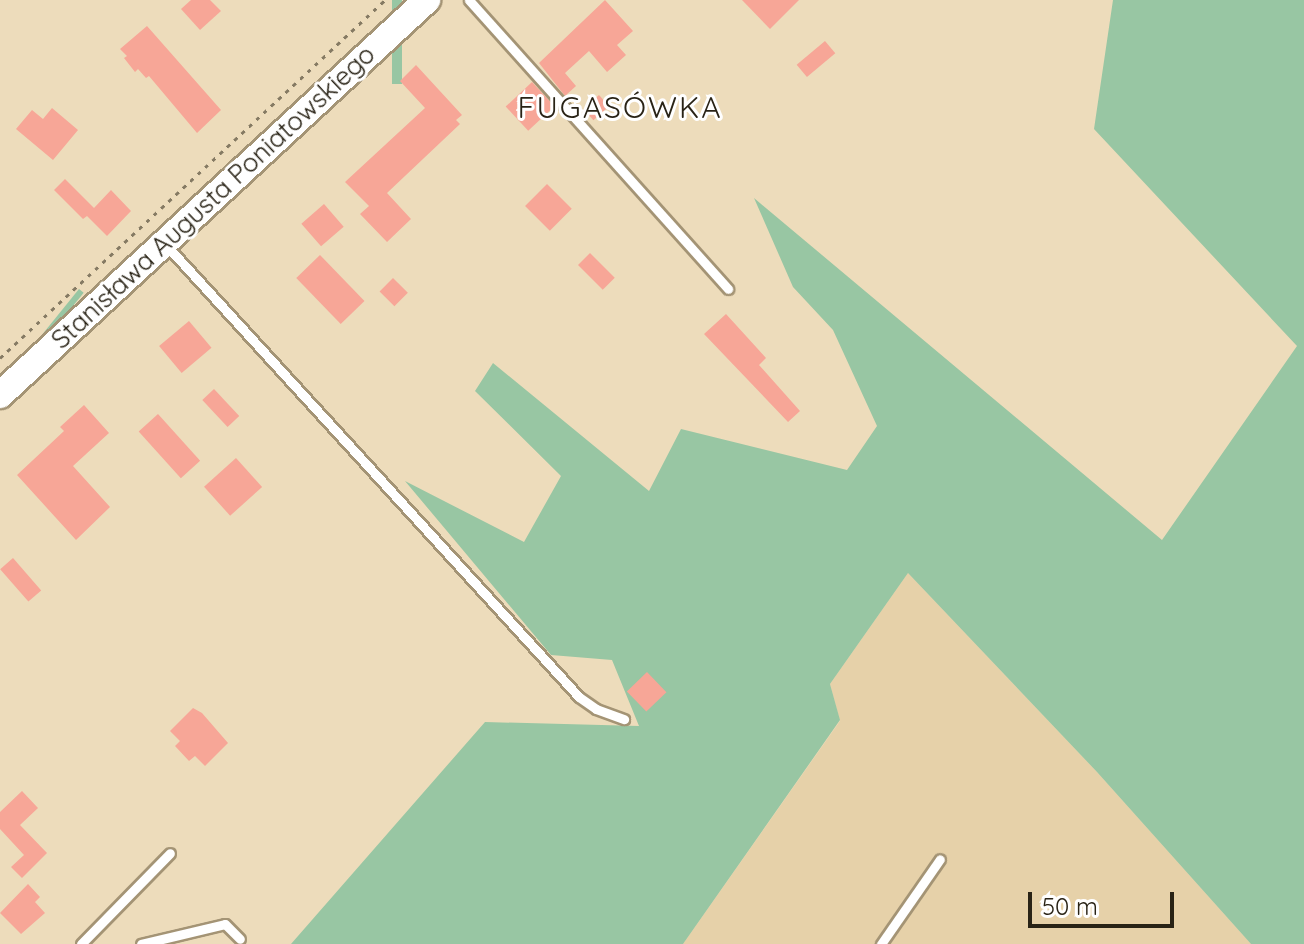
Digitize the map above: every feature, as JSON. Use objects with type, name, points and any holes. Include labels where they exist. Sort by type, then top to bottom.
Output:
[{"type":"main road","name":"Stanisława Augusta Poniatowskiego","points":[[0,395],[427,0]]},
{"type":"lane","points":[[469,0],[728,289]]},
{"type":"lane","points":[[164,243],[579,697],[596,709],[624,719]]},
{"type":"lane","points":[[81,944],[170,853]]},
{"type":"lane","points":[[881,944],[940,859]]},
{"type":"lane","points":[[141,944],[225,924],[240,939]]},
{"type":"path","points":[[0,358],[385,0]]},
{"type":"shaded area","points":[[908,573],[1097,772],[1251,944],[683,944],[840,721],[830,684]]},
{"type":"green space","points":[[392,0],[402,0],[402,84],[392,84]]},
{"type":"green space","points":[[1113,0],[1304,0],[1304,944],[1251,944],[1097,772],[908,573],[830,684],[840,720],[683,944],[291,944],[485,722],[639,726],[612,660],[551,655],[405,481],[524,542],[561,476],[475,391],[493,363],[649,491],[681,429],[847,470],[877,426],[833,330],[793,287],[754,198],[1162,540],[1297,346],[1094,129]]},
{"type":"green space","points":[[79,289],[84,293],[45,341],[40,337]]},
{"type":"building","points":[[191,0],[210,0],[221,11],[200,30],[181,9]]},
{"type":"building","points":[[605,0],[633,31],[617,45],[626,55],[607,72],[589,51],[565,73],[576,86],[565,96],[539,63]]},
{"type":"building","points":[[742,0],[799,0],[770,29]]},
{"type":"building","points":[[147,26],[221,110],[197,133],[149,76],[146,78],[138,69],[135,72],[124,58],[127,56],[120,49]]},
{"type":"building","points":[[825,41],[835,53],[807,77],[797,65]]},
{"type":"building","points":[[416,65],[462,115],[456,120],[460,124],[387,193],[411,219],[387,242],[360,214],[369,206],[345,182],[425,108],[400,81]]},
{"type":"building","points":[[532,82],[555,106],[528,131],[506,107]]},
{"type":"building","points":[[599,95],[609,106],[593,120],[583,109]]},
{"type":"building","points":[[52,108],[78,130],[53,160],[16,129],[32,110],[43,119]]},
{"type":"building","points":[[65,179],[94,208],[111,190],[131,211],[107,236],[87,216],[83,219],[54,190]]},
{"type":"building","points":[[547,184],[572,209],[550,231],[525,206]]},
{"type":"building","points":[[324,204],[344,227],[321,246],[301,224]]},
{"type":"building","points":[[590,253],[615,278],[603,290],[578,265]]},
{"type":"building","points":[[320,255],[364,301],[341,324],[296,278]]},
{"type":"building","points":[[393,278],[408,293],[394,306],[380,291]]},
{"type":"building","points":[[726,314],[766,358],[759,365],[800,411],[788,422],[704,334]]},
{"type":"building","points":[[189,321],[211,348],[182,373],[159,346]]},
{"type":"building","points":[[214,389],[239,416],[228,427],[202,400]]},
{"type":"building","points":[[84,405],[109,433],[73,466],[110,507],[76,540],[17,475],[64,431],[60,427]]},
{"type":"building","points":[[158,414],[200,461],[181,478],[139,431]]},
{"type":"building","points":[[236,458],[262,487],[230,516],[204,487]]},
{"type":"building","points":[[13,558],[41,590],[28,602],[0,569]]},
{"type":"building","points":[[647,672],[666,692],[646,712],[627,691]]},
{"type":"building","points":[[193,708],[202,713],[228,743],[205,766],[195,756],[189,761],[175,746],[180,741],[170,731]]},
{"type":"building","points":[[22,791],[38,808],[20,825],[47,853],[22,878],[11,867],[24,855],[0,829],[0,812]]},
{"type":"building","points":[[28,884],[40,897],[35,902],[45,913],[21,934],[0,913]]},
{"type":"district","name":"FUGASÓWKA","points":[[620,107]]}]
